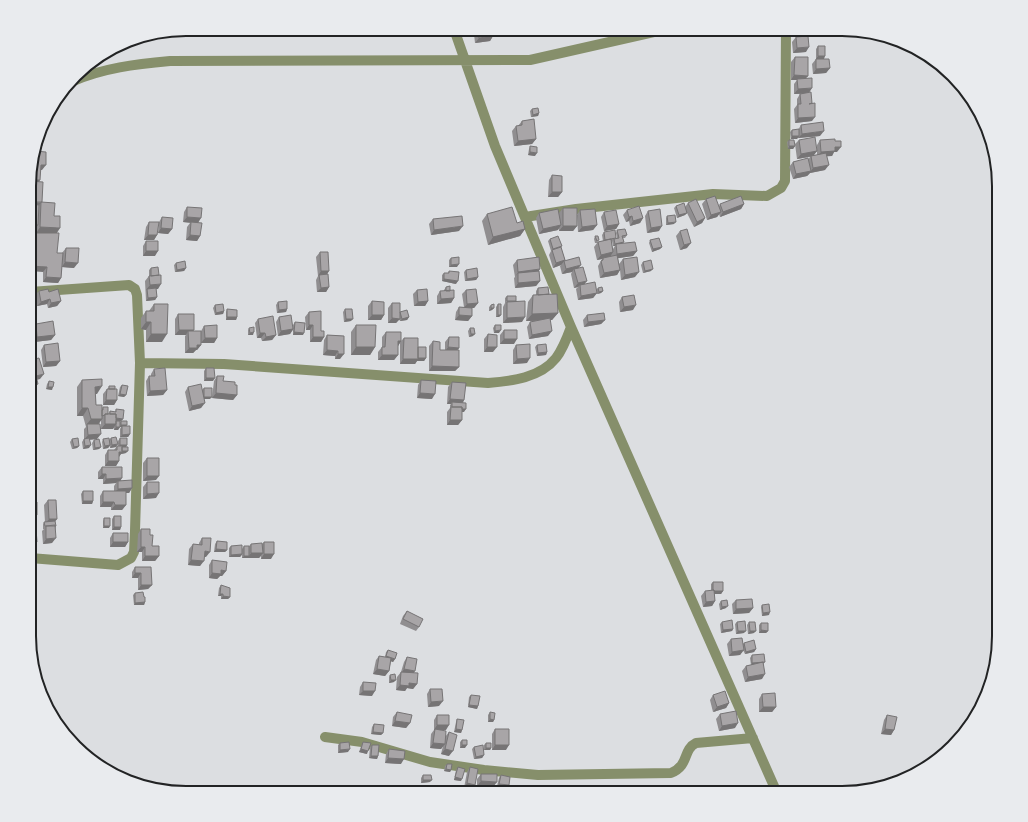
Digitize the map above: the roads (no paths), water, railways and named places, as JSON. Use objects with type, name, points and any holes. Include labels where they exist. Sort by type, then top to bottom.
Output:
[{"type":"street","points":[[456,36],[495,146],[570,327],[774,786]]},
{"type":"street","points":[[82,78],[128,66],[170,61],[530,60],[636,36]]},
{"type":"street","points":[[524,217],[576,209],[713,194],[767,196],[781,188],[785,181],[786,36]]},
{"type":"street","points":[[36,292],[129,285],[135,289],[137,295],[140,363],[135,531],[134,552],[131,558],[118,565],[36,558]]},
{"type":"street","points":[[140,363],[224,364],[488,383],[526,377],[548,366],[556,358],[562,348],[570,327]]},
{"type":"street","points":[[325,737],[362,742],[430,762],[538,775],[671,773],[683,765],[689,748],[696,743],[753,738]]}]
